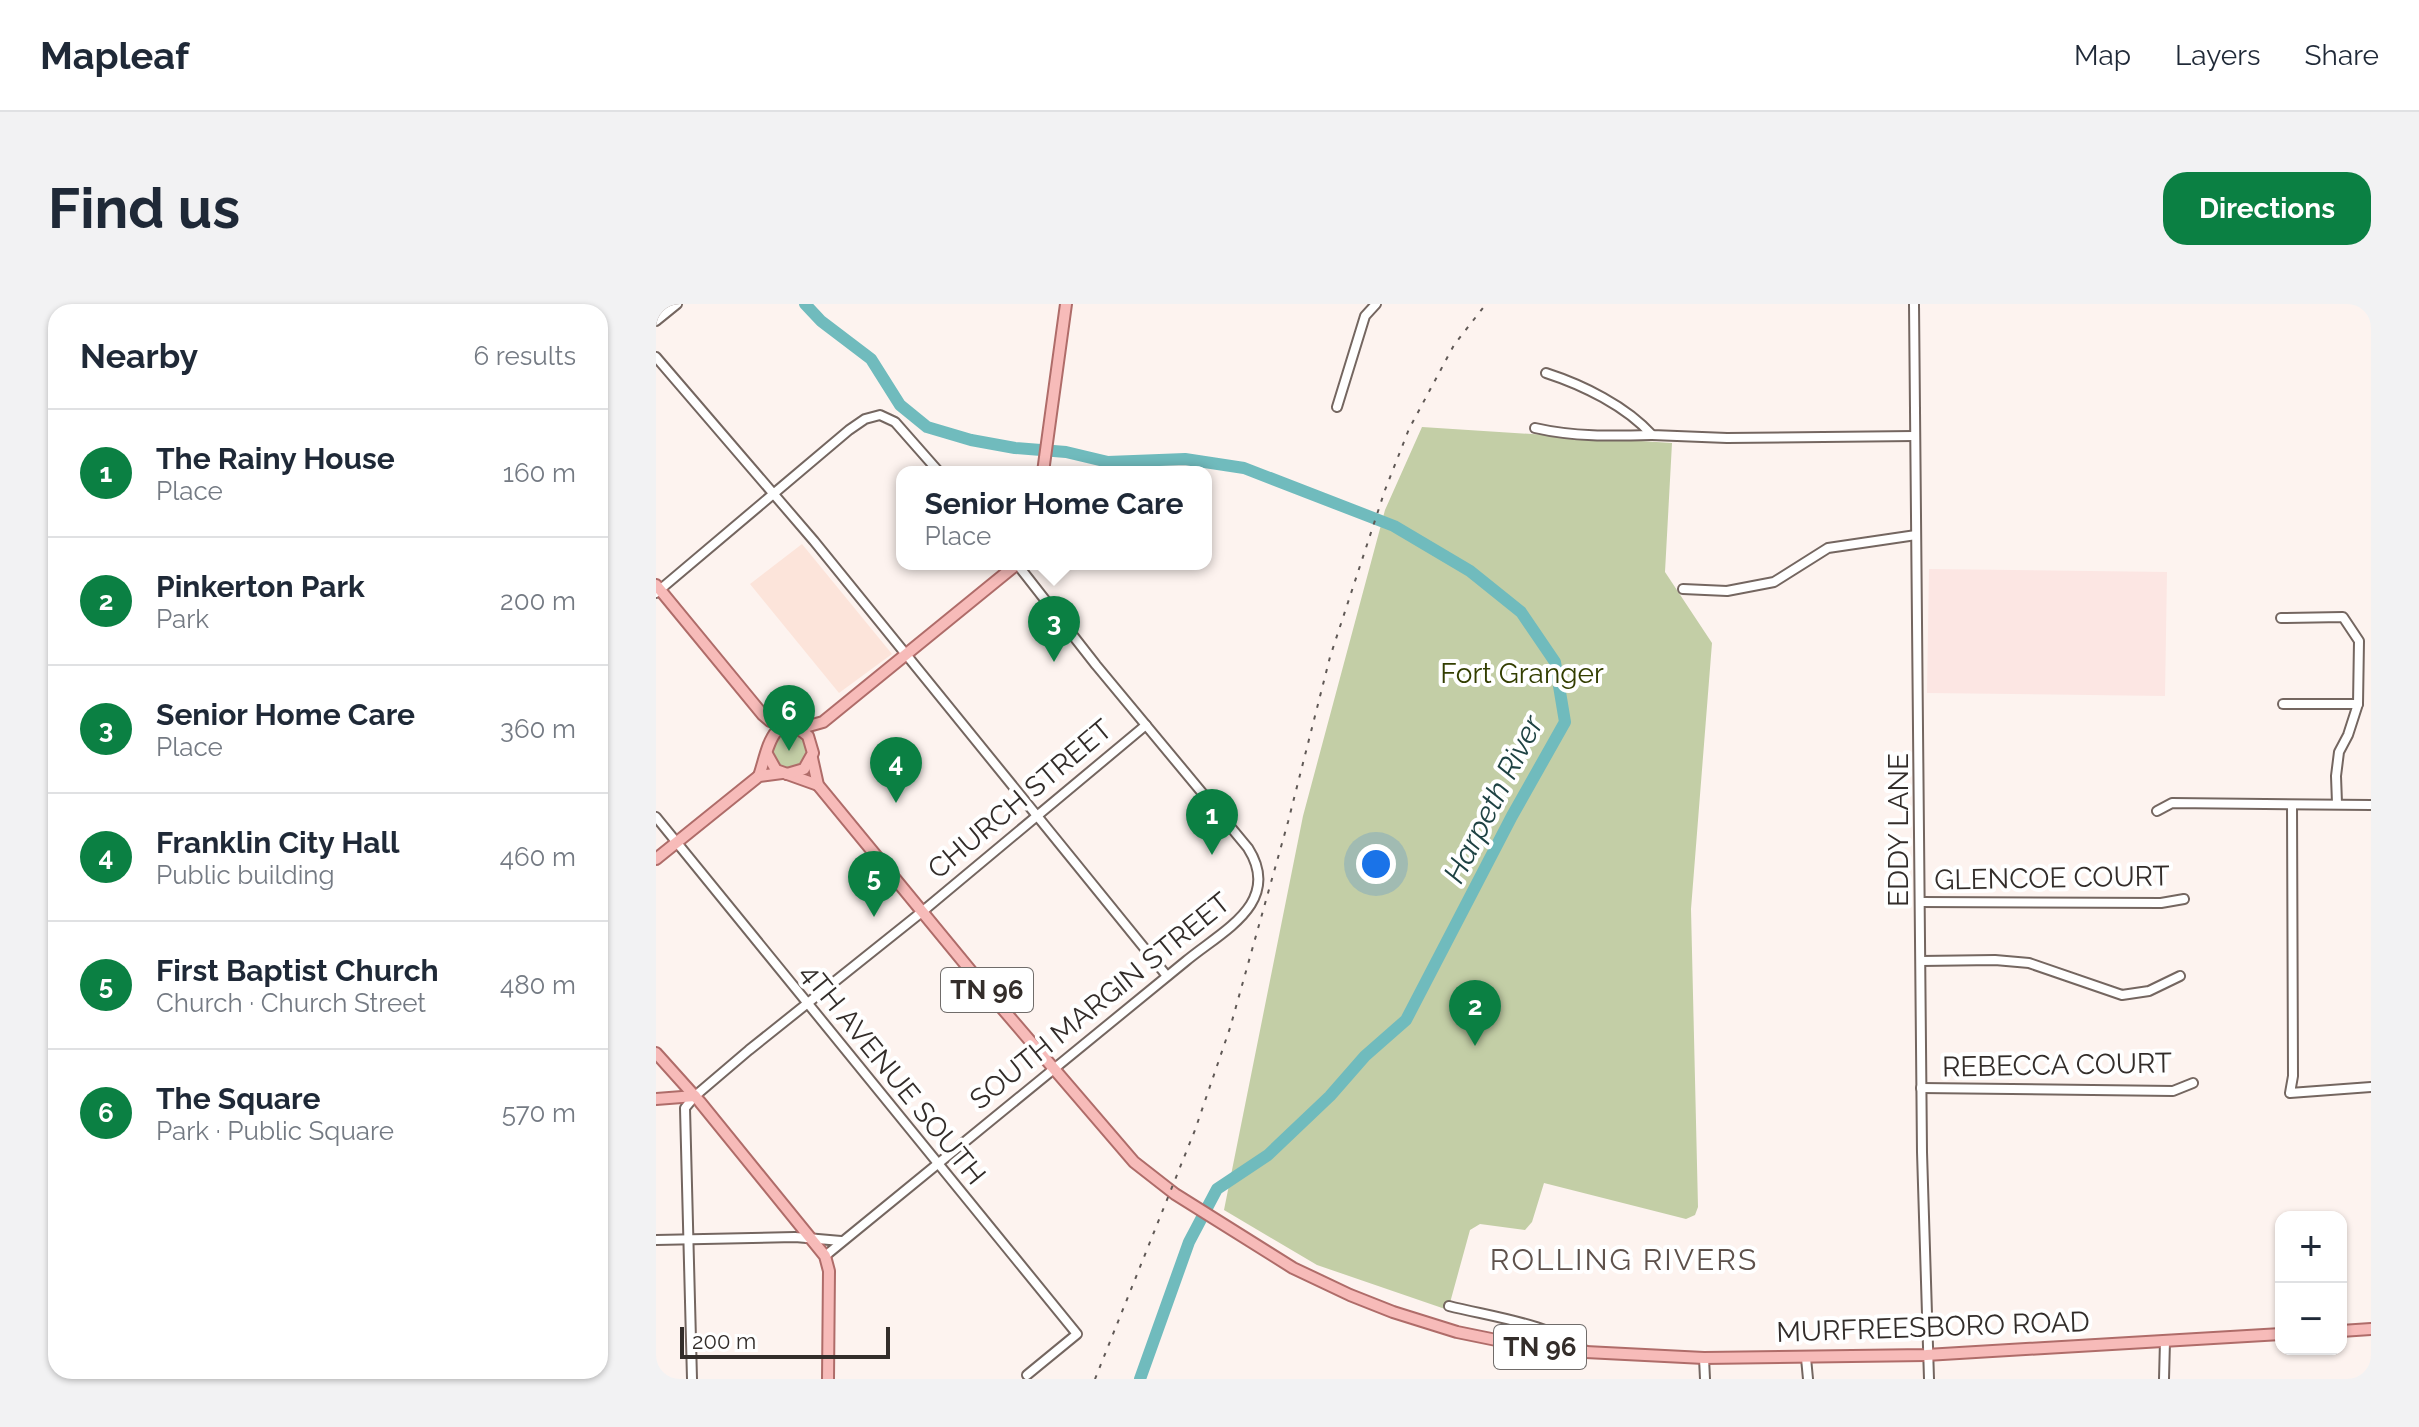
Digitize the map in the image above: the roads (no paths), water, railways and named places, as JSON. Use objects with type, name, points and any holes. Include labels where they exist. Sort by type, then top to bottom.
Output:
[{"type":"main road","points":[[1044,466],[1066,304]]},
{"type":"main road","points":[[768,741],[776,731],[823,722],[1010,570]]},
{"type":"main road","points":[[657,589],[763,715],[770,721],[808,736],[813,745]]},
{"type":"main road","points":[[656,859],[759,776],[768,741],[768,727],[763,715]]},
{"type":"main road","points":[[759,776],[802,770],[812,758],[813,745],[823,722]]},
{"type":"main road","points":[[767,754],[773,767],[818,785]]},
{"type":"main road","name":"TN 96","points":[[812,758],[818,785],[1053,1069]]},
{"type":"main road","points":[[656,1053],[695,1096],[825,1256],[829,1271],[828,1379]]},
{"type":"main road","name":"MURFREESBORO ROAD","points":[[1053,1069],[1134,1162],[1172,1192],[1293,1268],[1350,1295],[1457,1332],[1506,1342],[1587,1352],[1704,1358],[1926,1355],[2275,1334]]},
{"type":"main road","points":[[656,1099],[695,1096]]},
{"type":"main road","points":[[2347,1331],[2371,1329]]},
{"type":"street","points":[[656,321],[677,304]]},
{"type":"street","points":[[1337,407],[1365,316],[1376,304]]},
{"type":"street","name":"EDDY LANE","points":[[1914,304],[1921,1088],[1929,1379]]},
{"type":"street","points":[[656,357],[907,656],[1167,976]]},
{"type":"street","points":[[1546,373],[1609,402],[1640,422],[1652,435]]},
{"type":"street","points":[[657,589],[865,419],[880,415],[895,422],[934,466]]},
{"type":"street","points":[[1535,428],[1560,434],[1603,437],[1914,436]]},
{"type":"street","points":[[1683,589],[1727,591],[1774,582],[1828,548],[1916,535]]},
{"type":"street","points":[[1022,570],[1146,725]]},
{"type":"street","points":[[2281,618],[2343,617],[2359,641],[2358,704],[2339,752],[2337,803]]},
{"type":"street","points":[[2283,704],[2358,704]]},
{"type":"street","name":"CHURCH STREET","points":[[695,1096],[1146,725]]},
{"type":"street","name":"SOUTH MARGIN STREET","points":[[825,1256],[1250,909],[1259,876],[1257,861],[1146,725]]},
{"type":"street","points":[[2157,811],[2172,803],[2371,805]]},
{"type":"street","points":[[2292,805],[2293,1076],[2290,1093],[2371,1087]]},
{"type":"street","name":"4TH AVENUE SOUTH","points":[[656,817],[1077,1334],[1027,1375]]},
{"type":"street","name":"GLENCOE COURT","points":[[1920,902],[2161,903],[2184,899]]},
{"type":"street","points":[[1921,961],[2029,963],[2122,995],[2149,991],[2180,976]]},
{"type":"street","name":"REBECCA COURT","points":[[1921,1088],[2173,1091],[2193,1083]]},
{"type":"street","points":[[692,1379],[685,1108],[695,1096]]},
{"type":"street","points":[[656,1240],[795,1237],[841,1241]]},
{"type":"street","name":"MURFREESBORO ROAD","points":[[1449,1306],[1553,1332],[1587,1352]]},
{"type":"street","points":[[2164,1379],[2165,1341]]},
{"type":"street","points":[[1704,1358],[1705,1379]]},
{"type":"street","points":[[1806,1358],[1808,1379]]},
{"type":"waterway","name":"Harpeth River","points":[[805,304],[821,321],[871,359],[900,405],[927,427],[971,440],[1015,448],[1066,452],[1108,462],[1185,459],[1244,468],[1394,526],[1470,571],[1521,612],[1555,662],[1565,722],[1512,816],[1406,1020],[1365,1056],[1330,1096],[1268,1155],[1217,1189],[1189,1242],[1140,1379]]},
{"type":"railway","points":[[1095,1379],[1195,1130],[1230,1028],[1330,657],[1385,490],[1409,429],[1454,345],[1486,304]]},
{"type":"place","name":"Senior Home Care","points":[[1054,662]]},
{"type":"place","name":"The Square","points":[[789,751]]},
{"type":"place","name":"Franklin City Hall","points":[[896,803]]},
{"type":"place","name":"The Rainy House","points":[[1212,855]]},
{"type":"place","name":"First Baptist Church","points":[[874,917]]},
{"type":"place","name":"Pinkerton Park","points":[[1475,1046]]},
{"type":"district","name":"ROLLING RIVERS","points":[[1624,1259]]},
{"type":"park label","name":"Fort Granger","points":[[1522,673]]}]
